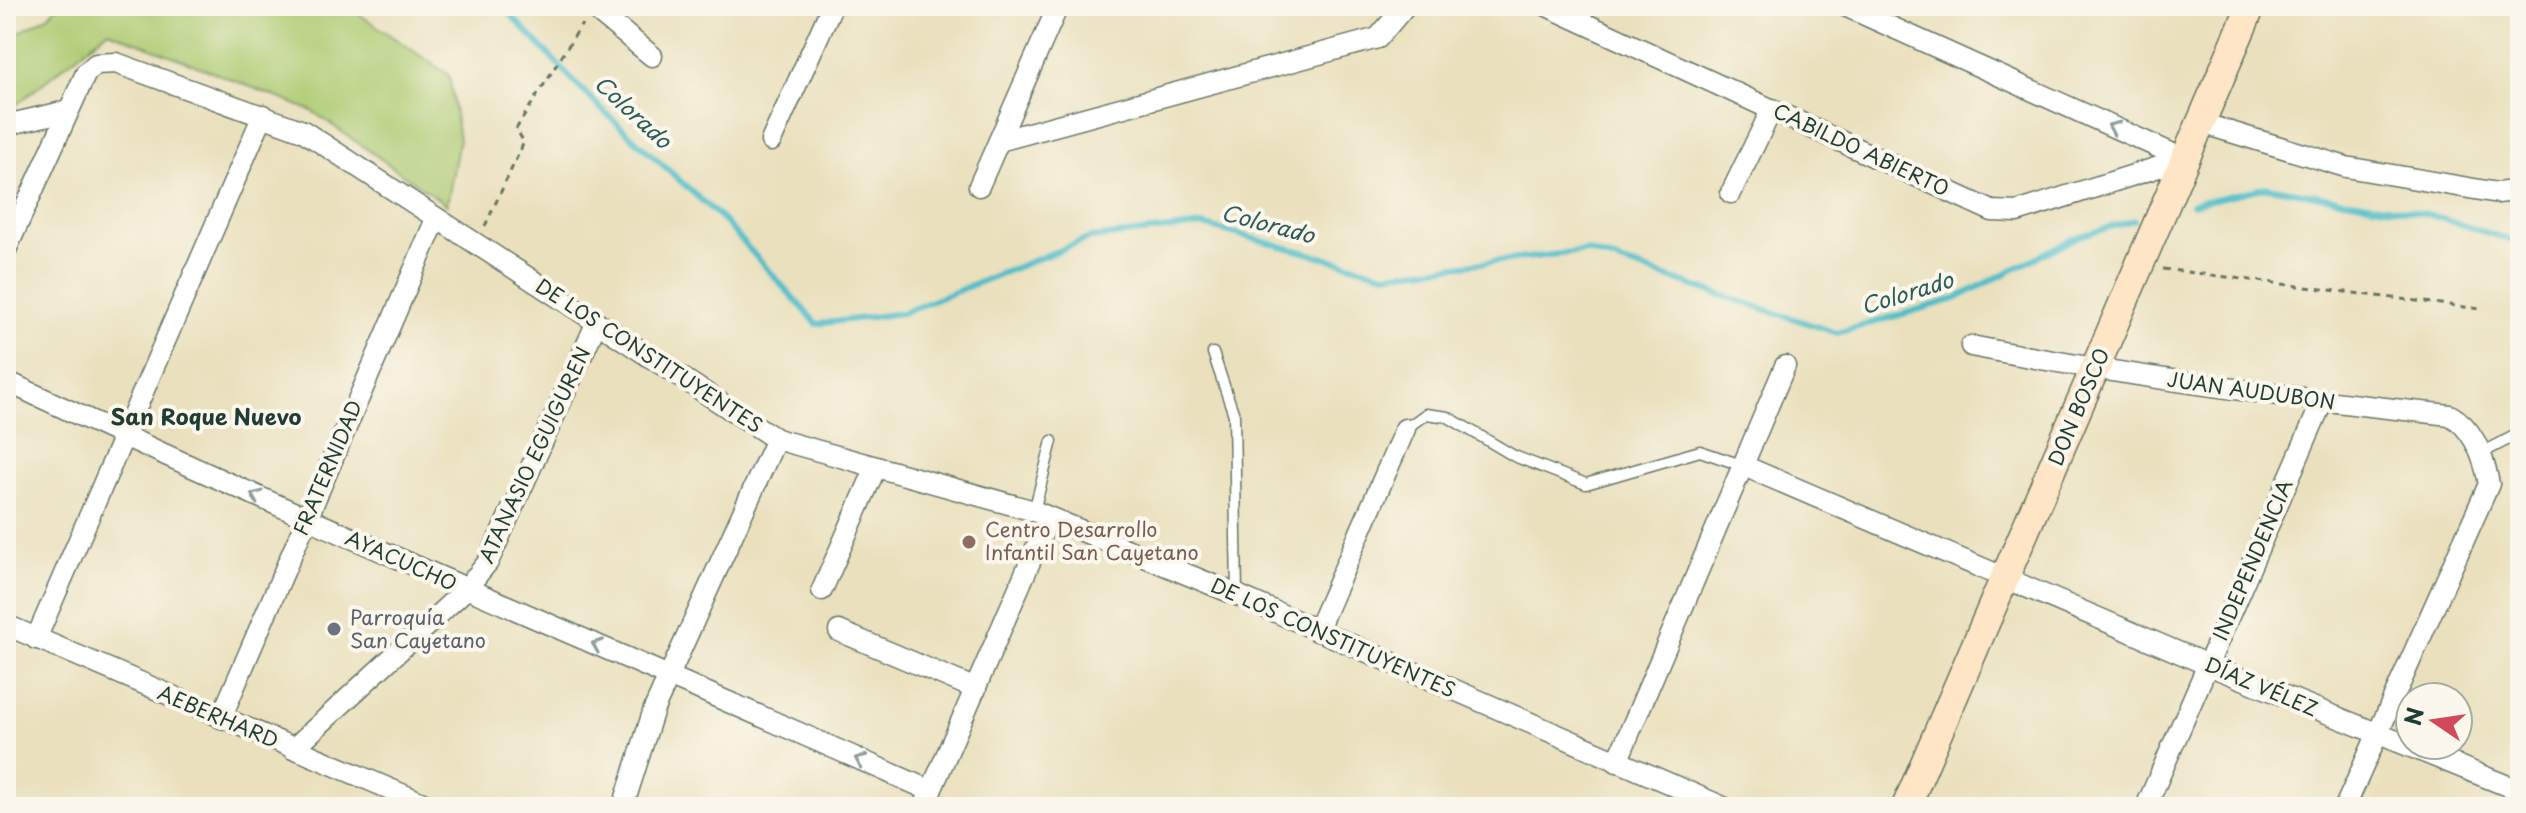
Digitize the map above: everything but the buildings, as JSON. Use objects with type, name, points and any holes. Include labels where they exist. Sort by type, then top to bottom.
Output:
[{"type":"main road","name":"DON BOSCO","points":[[1906,807],[2251,6]]},
{"type":"street","points":[[771,141],[832,6]]},
{"type":"street","points":[[979,186],[1058,6]]},
{"type":"street","points":[[999,141],[1378,38],[1404,6]]},
{"type":"street","name":"CABILDO ABIERTO","points":[[1547,6],[1992,211],[2017,212],[2184,159]]},
{"type":"street","points":[[1845,6],[2184,159]]},
{"type":"street","points":[[591,8],[652,56]]},
{"type":"street","name":"DE LOS CONSTITUYENTES","points":[[6,250],[86,73],[96,64],[116,63],[303,131],[776,439],[1042,515],[1237,595],[1723,807]]},
{"type":"street","points":[[1731,193],[1772,109]]},
{"type":"street","points":[[6,125],[67,111]]},
{"type":"street","points":[[36,639],[263,115]]},
{"type":"street","points":[[2201,123],[2346,167],[2498,193],[2516,186]]},
{"type":"street","name":"FRATERNIDAD","points":[[221,718],[436,219]]},
{"type":"street","name":"ATANASIO EGUIGUREN","points":[[293,749],[465,590],[488,562],[597,322]]},
{"type":"street","name":"JUAN AUDUBON","points":[[1971,346],[2094,370],[2322,402],[2450,415],[2465,424],[2480,454],[2489,484],[2375,734]]},
{"type":"street","points":[[1617,762],[1785,366]]},
{"type":"street","name":"AYACUCHO","points":[[6,381],[465,590],[669,674],[928,799]]},
{"type":"street","name":"INDEPENDENCIA","points":[[2146,807],[2322,402]]},
{"type":"street","points":[[1317,631],[1405,429]]},
{"type":"street","points":[[623,807],[654,709],[776,439]]},
{"type":"street","name":"DÍAZ VÉLEZ","points":[[1744,466],[2208,665],[2520,791]]},
{"type":"street","points":[[822,590],[876,467]]},
{"type":"street","points":[[928,799],[976,689],[1042,515]]},
{"type":"street","points":[[839,631],[976,689]]},
{"type":"street","name":"AEBERHARD","points":[[9,634],[36,639],[432,807]]},
{"type":"street","points":[[2345,807],[2375,734]]},
{"type":"lane","points":[[1213,353],[1234,415],[1237,595]]},
{"type":"lane","points":[[1405,429],[1426,414],[1448,417],[1514,456],[1586,484],[1700,451],[1744,466]]},
{"type":"lane","points":[[2480,454],[2520,433]]},
{"type":"lane","points":[[1042,515],[1052,441]]},
{"type":"path","points":[[477,244],[524,142],[516,129],[591,8]]},
{"type":"path","points":[[2140,266],[2480,309]]},
{"type":"green space","points":[[58,6],[347,6],[449,75],[459,140],[447,205],[312,111],[108,31],[6,113],[6,40],[47,17]]},
{"type":"waterway","name":"Colorado","points":[[502,6],[597,105],[722,219],[817,324],[902,313],[1090,238],[1203,225],[1385,274],[1587,251],[1837,333],[1955,299],[2077,237],[2134,220]]},
{"type":"waterway","name":"Colorado","points":[[2192,204],[2268,187],[2427,214],[2520,243]]},
{"type":"place","name":"Centro Desarrollo Infantil San Cayetano","points":[[969,542]]},
{"type":"place","name":"Parroquía San Cayetano","points":[[334,629]]},
{"type":"district","name":"San Roque Nuevo","points":[[206,417]]}]
